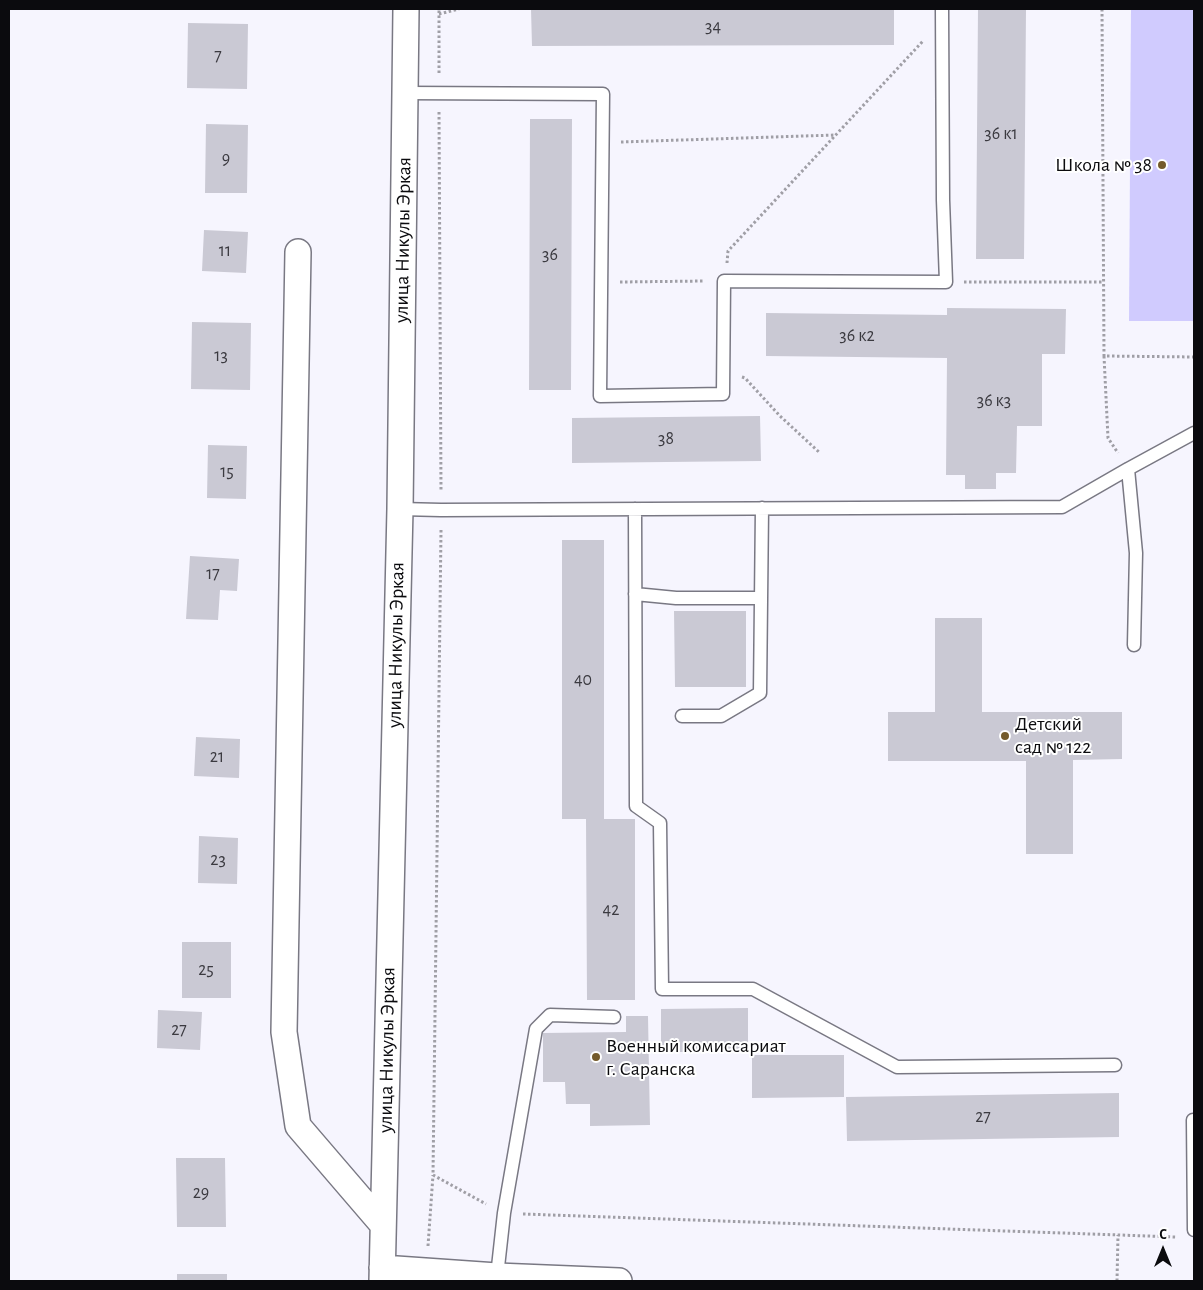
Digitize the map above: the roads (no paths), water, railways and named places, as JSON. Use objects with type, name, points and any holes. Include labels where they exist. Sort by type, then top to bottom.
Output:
[{"type":"street","name":"улица Никулы Эркая","points":[[382,1275],[400,509],[406,9]]},
{"type":"street","points":[[298,252],[284,1032],[298,1126],[383,1225]]},
{"type":"street","points":[[382,1275],[427,1271],[619,1281]]},
{"type":"lane","points":[[405,93],[603,94],[600,396],[723,394],[724,281],[946,282],[943,200],[942,15]]},
{"type":"lane","points":[[400,509],[1062,507],[1194,433]]},
{"type":"lane","points":[[1128,469],[1136,553],[1134,645]]},
{"type":"lane","points":[[682,716],[721,716],[760,693],[762,508]]},
{"type":"lane","points":[[634,509],[636,806],[660,823],[662,989],[753,989],[897,1067],[1115,1065]]},
{"type":"lane","points":[[635,594],[676,598],[761,598]]},
{"type":"lane","points":[[498,1276],[504,1213],[536,1029],[550,1015],[614,1017]]},
{"type":"lane","points":[[1189,1234],[1193,1120]]},
{"type":"place","name":"Школа № 38","points":[[1162,165]]},
{"type":"place","name":"Детский сад № 122","points":[[1005,736]]},
{"type":"place","name":"Военный комиссариат г. Саранска","points":[[596,1057]]}]
